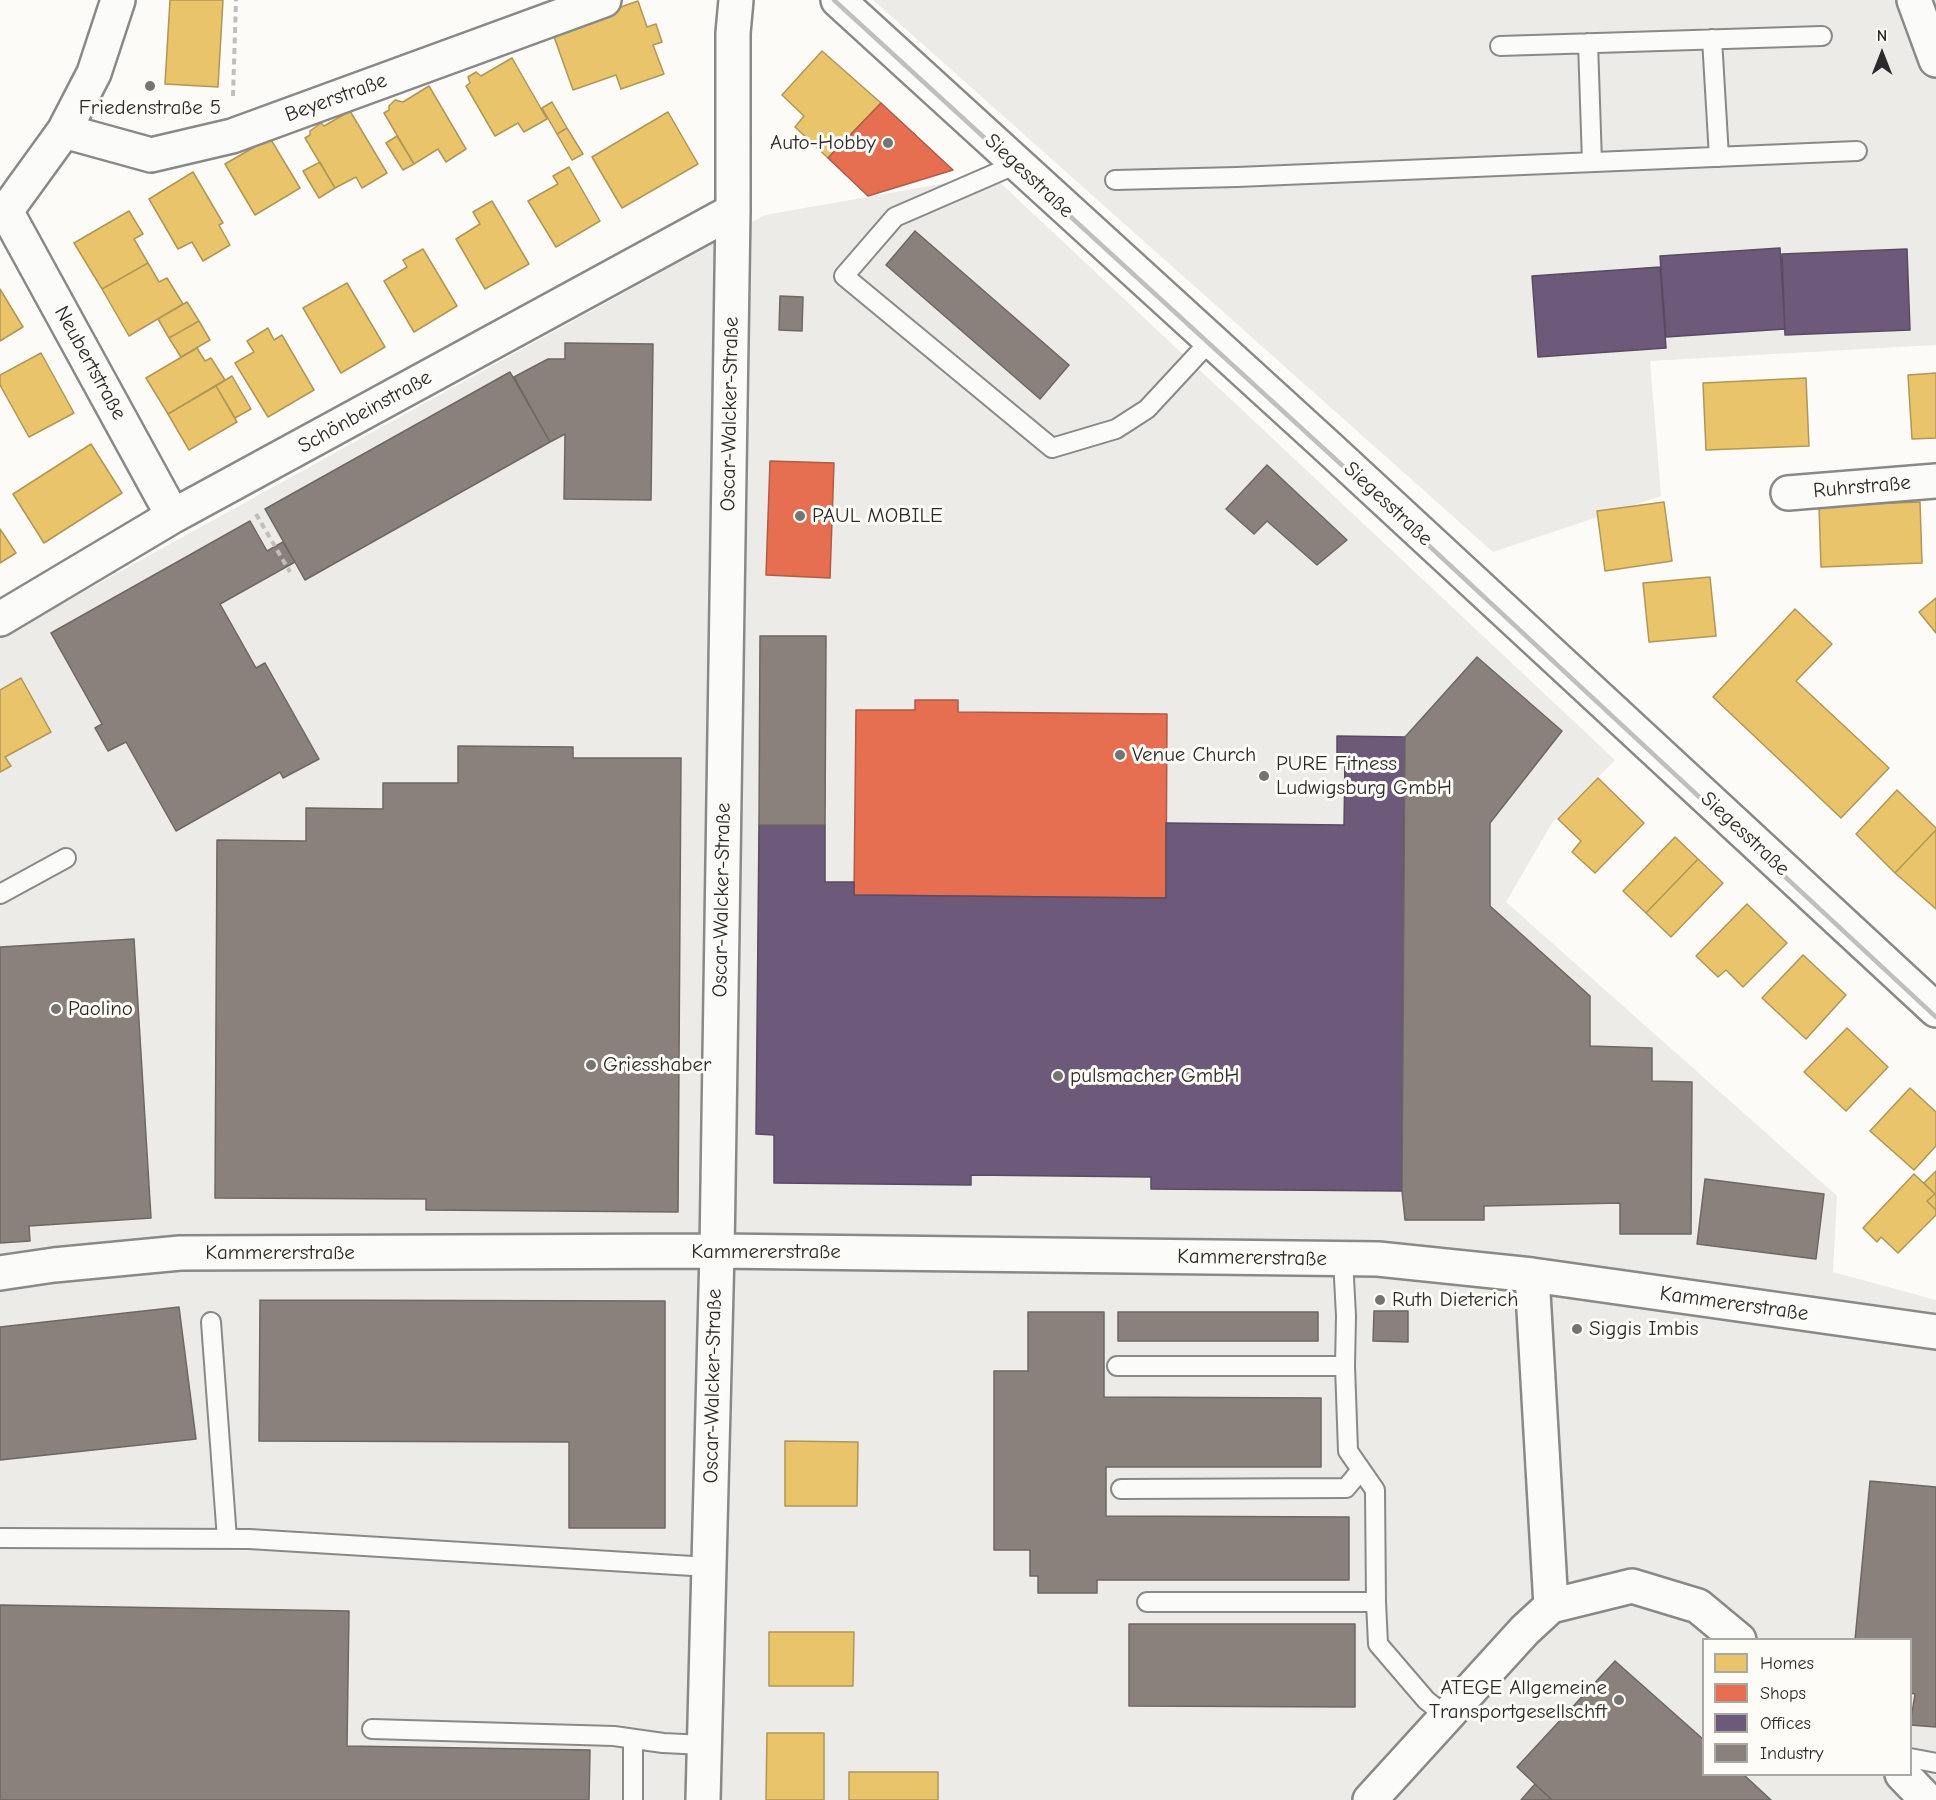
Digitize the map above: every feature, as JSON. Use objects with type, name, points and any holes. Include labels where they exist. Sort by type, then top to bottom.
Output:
[{"type":"street","points":[[3,213],[64,131],[94,73],[118,0]]},
{"type":"street","name":"Beyerstraße","points":[[64,131],[151,155],[232,136],[604,0]]},
{"type":"street","name":"Oscar-Walcker-Straße","points":[[703,1800],[717,1251],[733,211],[733,33],[736,0]]},
{"type":"street","name":"Siegesstraße","points":[[838,0],[1211,340],[1936,1010]]},
{"type":"street","points":[[1914,0],[1936,60]]},
{"type":"street","name":"Schönbeinstraße","points":[[0,618],[173,516],[733,211]]},
{"type":"street","name":"Neubertstraße","points":[[3,213],[173,516]]},
{"type":"street","name":"Ruhrstraße","points":[[1788,493],[1936,481]]},
{"type":"street","name":"Kammererstraße","points":[[0,1273],[54,1265],[180,1253],[717,1251],[1378,1260],[1532,1275],[1936,1332]]},
{"type":"street","points":[[1532,1275],[1551,1606]]},
{"type":"street","points":[[1370,1800],[1526,1630],[1551,1606],[1632,1586],[1698,1606],[1737,1638]]},
{"type":"street","points":[[1904,1776],[1927,1800]]},
{"type":"lane","points":[[1500,46],[1822,36]]},
{"type":"lane","points":[[1712,39],[1719,157]]},
{"type":"lane","points":[[1588,43],[1592,162]]},
{"type":"lane","points":[[1115,180],[1857,151]]},
{"type":"lane","points":[[1017,164],[895,217],[844,276],[1052,448],[1116,429],[1124,424],[1146,409],[1211,340]]},
{"type":"lane","points":[[0,894],[66,858]]},
{"type":"lane","points":[[1343,1259],[1348,1451],[1375,1490],[1378,1644],[1426,1700],[1447,1717]]},
{"type":"lane","points":[[211,1322],[227,1539]]},
{"type":"lane","points":[[1117,1366],[1345,1366]]},
{"type":"lane","points":[[1121,1489],[1346,1488],[1361,1470]]},
{"type":"lane","points":[[0,1538],[261,1540],[709,1567]]},
{"type":"lane","points":[[1146,1602],[1376,1602]]},
{"type":"lane","points":[[372,1729],[614,1736],[663,1743],[704,1745]]},
{"type":"lane","points":[[633,1739],[633,1800]]},
{"type":"lane","points":[[1912,1758],[1936,1763]]},
{"type":"path","points":[[232,136],[236,0]]},
{"type":"path","points":[[254,510],[290,572]]},
{"type":"shaded area","points":[[873,0],[1936,0],[1936,345],[1650,361],[1661,496],[1493,552]]},
{"type":"shaded area","points":[[992,175],[1615,760],[1552,823],[1506,902],[1837,1196],[1833,1272],[1936,1300],[1936,1800],[0,1800],[0,638],[765,215]]},
{"type":"building: Homes","points":[[170,0],[223,0],[218,87],[165,84]]},
{"type":"building: Homes","points":[[638,1],[647,27],[656,24],[662,42],[653,45],[664,74],[621,89],[616,75],[573,90],[552,31]]},
{"type":"building: Homes","points":[[822,51],[881,103],[828,158],[795,127],[804,116],[782,95]]},
{"type":"building: Homes","points":[[512,58],[547,119],[524,132],[518,123],[495,136],[466,86],[470,83],[468,77],[476,72],[481,76]]},
{"type":"building: Homes","points":[[429,86],[466,149],[446,162],[438,149],[414,164],[384,113],[389,110],[389,106],[395,100],[403,102]]},
{"type":"building: Homes","points":[[552,102],[567,128],[557,134],[542,108]]},
{"type":"building: Homes","points":[[350,111],[387,173],[362,188],[356,177],[335,188],[305,138],[321,123],[324,126]]},
{"type":"building: Homes","points":[[668,112],[698,164],[622,208],[592,157]]},
{"type":"building: Homes","points":[[567,128],[583,154],[572,160],[557,134]]},
{"type":"building: Homes","points":[[397,136],[414,164],[403,170],[386,143]]},
{"type":"building: Homes","points":[[270,138],[300,188],[255,215],[225,164]]},
{"type":"building: Homes","points":[[320,162],[335,188],[319,198],[303,171]]},
{"type":"building: Homes","points":[[569,167],[600,221],[556,247],[528,201],[558,184],[553,176]]},
{"type":"building: Homes","points":[[193,172],[223,223],[219,225],[230,245],[203,261],[192,242],[178,249],[149,199]]},
{"type":"building: Homes","points":[[492,201],[529,264],[485,289],[456,239],[480,224],[473,212]]},
{"type":"building: Homes","points":[[129,211],[143,234],[134,239],[148,263],[102,289],[74,243]]},
{"type":"building: Homes","points":[[423,249],[457,306],[414,332],[384,281],[407,267],[403,260]]},
{"type":"building: Homes","points":[[148,263],[159,282],[167,278],[183,304],[129,336],[102,289]]},
{"type":"building: Homes","points":[[347,283],[385,347],[341,373],[303,308]]},
{"type":"building: Homes","points":[[0,289],[23,327],[0,341]]},
{"type":"building: Homes","points":[[187,302],[199,321],[169,338],[158,319]]},
{"type":"building: Homes","points":[[199,321],[210,340],[181,357],[169,338]]},
{"type":"building: Homes","points":[[268,328],[274,340],[282,335],[314,390],[268,417],[235,363],[254,352],[247,341]]},
{"type":"building: Homes","points":[[197,348],[205,361],[211,358],[225,380],[168,414],[146,378]]},
{"type":"building: Homes","points":[[41,353],[74,413],[29,437],[0,385],[0,375]]},
{"type":"building: Homes","points":[[1936,373],[1936,438],[1912,439],[1908,375]]},
{"type":"building: Homes","points":[[232,376],[251,409],[235,418],[216,386]]},
{"type":"building: Homes","points":[[1806,378],[1809,446],[1706,450],[1703,383]]},
{"type":"building: Homes","points":[[216,386],[237,422],[189,450],[168,414]]},
{"type":"building: Homes","points":[[91,444],[122,493],[44,543],[13,494]]},
{"type":"building: Homes","points":[[1664,502],[1672,561],[1605,571],[1597,511]]},
{"type":"building: Homes","points":[[1920,502],[1922,563],[1821,567],[1819,506]]},
{"type":"building: Homes","points":[[0,529],[16,553],[0,563]]},
{"type":"building: Homes","points":[[1710,577],[1716,636],[1649,642],[1643,583]]},
{"type":"building: Homes","points":[[1936,598],[1936,633],[1919,612]]},
{"type":"building: Homes","points":[[1795,609],[1832,644],[1796,681],[1889,768],[1841,818],[1713,697]]},
{"type":"building: Homes","points":[[21,678],[51,732],[5,757],[11,766],[0,772],[0,690]]},
{"type":"building: Homes","points":[[1598,778],[1644,823],[1595,873],[1572,852],[1581,841],[1558,819]]},
{"type":"building: Homes","points":[[1897,790],[1936,830],[1895,873],[1856,834]]},
{"type":"building: Homes","points":[[1936,830],[1936,909],[1895,873]]},
{"type":"building: Homes","points":[[1675,837],[1698,859],[1646,913],[1623,891]]},
{"type":"building: Homes","points":[[1698,859],[1723,883],[1671,937],[1646,913]]},
{"type":"building: Homes","points":[[1747,904],[1787,943],[1743,987],[1726,970],[1718,977],[1696,956]]},
{"type":"building: Homes","points":[[1803,955],[1846,995],[1806,1039],[1762,998]]},
{"type":"building: Homes","points":[[1847,1028],[1888,1067],[1846,1111],[1804,1072]]},
{"type":"building: Homes","points":[[1910,1088],[1936,1112],[1936,1146],[1914,1170],[1870,1131]]},
{"type":"building: Homes","points":[[1936,1171],[1936,1210],[1927,1201],[1935,1194],[1924,1183]]},
{"type":"building: Homes","points":[[1914,1174],[1935,1194],[1927,1201],[1936,1210],[1936,1215],[1898,1253],[1881,1237],[1877,1242],[1863,1228]]},
{"type":"building: Homes","points":[[785,1441],[858,1442],[857,1506],[785,1506]]},
{"type":"building: Homes","points":[[769,1632],[854,1632],[853,1686],[769,1686]]},
{"type":"building: Homes","points":[[767,1733],[824,1733],[824,1800],[766,1800]]},
{"type":"building: Homes","points":[[849,1772],[938,1772],[938,1800],[849,1800]]},
{"type":"building: Shops","points":[[881,103],[953,170],[868,196],[828,158]]},
{"type":"building: Shops","points":[[770,461],[834,463],[830,578],[766,575]]},
{"type":"building: Shops","points":[[915,700],[958,700],[958,712],[1167,714],[1166,898],[854,895],[856,710],[915,710]]},
{"type":"building: Offices","points":[[1780,248],[1785,329],[1666,337],[1660,256]]},
{"type":"building: Offices","points":[[1907,249],[1910,330],[1785,335],[1782,254]]},
{"type":"building: Offices","points":[[1660,267],[1666,348],[1538,357],[1532,276]]},
{"type":"building: Offices","points":[[1337,736],[1405,737],[1402,1191],[1151,1189],[1151,1177],[971,1175],[971,1185],[774,1183],[774,1135],[756,1134],[759,825],[825,825],[825,882],[854,882],[854,895],[1166,898],[1166,823],[1344,825],[1345,758],[1337,758]]},
{"type":"building: Industry","points":[[915,231],[1069,365],[1040,399],[886,265]]},
{"type":"building: Industry","points":[[780,296],[803,297],[802,331],[779,330]]},
{"type":"building: Industry","points":[[565,343],[653,344],[651,500],[564,499],[565,434],[550,442],[514,377],[548,359],[565,359]]},
{"type":"building: Industry","points":[[510,372],[550,442],[305,580],[265,509]]},
{"type":"building: Industry","points":[[1267,465],[1347,540],[1317,565],[1267,521],[1254,534],[1226,509]]},
{"type":"building: Industry","points":[[250,521],[267,551],[283,542],[295,562],[220,604],[256,668],[265,663],[319,759],[283,778],[280,772],[176,831],[126,742],[108,751],[95,728],[102,724],[51,633]]},
{"type":"building: Industry","points":[[760,636],[826,636],[825,825],[759,825]]},
{"type":"building: Industry","points":[[1477,657],[1562,731],[1490,823],[1490,906],[1590,996],[1590,1046],[1652,1048],[1652,1081],[1692,1082],[1691,1234],[1620,1234],[1620,1203],[1484,1206],[1484,1220],[1405,1220],[1402,1191],[1405,737]]},
{"type":"building: Industry","points":[[458,746],[573,747],[573,758],[681,758],[678,1212],[426,1210],[426,1199],[215,1198],[217,840],[306,841],[306,808],[383,809],[383,783],[458,783]]},
{"type":"building: Industry","points":[[134,939],[151,1218],[29,1226],[30,1241],[0,1243],[0,947]]},
{"type":"building: Industry","points":[[1705,1179],[1824,1194],[1816,1259],[1697,1244]]},
{"type":"building: Industry","points":[[260,1300],[665,1301],[665,1528],[569,1528],[569,1442],[259,1441]]},
{"type":"building: Industry","points":[[179,1307],[196,1439],[0,1460],[0,1327]]},
{"type":"building: Industry","points":[[1374,1311],[1408,1311],[1408,1342],[1373,1341]]},
{"type":"building: Industry","points":[[1028,1312],[1104,1312],[1104,1397],[1321,1398],[1321,1467],[1106,1467],[1106,1516],[1349,1517],[1349,1580],[1097,1580],[1097,1593],[1038,1593],[1038,1576],[1030,1576],[1030,1550],[994,1550],[994,1371],[1028,1371]]},
{"type":"building: Industry","points":[[1118,1312],[1318,1312],[1318,1341],[1118,1341]]},
{"type":"building: Industry","points":[[1870,1481],[1936,1487],[1936,1727],[1912,1725],[1915,1694],[1912,1693],[1912,1638],[1855,1638]]},
{"type":"building: Industry","points":[[0,1605],[349,1611],[347,1746],[590,1750],[589,1800],[0,1800]]},
{"type":"building: Industry","points":[[1129,1624],[1355,1624],[1355,1707],[1129,1706]]},
{"type":"building: Industry","name":"ATEGE Allgemeine Transportgesellschft","points":[[1615,1661],[1702,1738],[1702,1776],[1745,1776],[1771,1800],[1552,1800],[1517,1767]]},
{"type":"building: Industry","points":[[1535,1784],[1552,1800],[1521,1800]]},
{"type":"railway","points":[[834,0],[1368,489],[1936,1017]]},
{"type":"place","name":"Friedenstraße 5","points":[[150,86]]},
{"type":"place","name":"Auto-Hobby","points":[[888,143]]},
{"type":"place","name":"PAUL MOBILE","points":[[800,516]]},
{"type":"place","name":"Venue Church","points":[[1120,755]]},
{"type":"place","name":"PURE Fitness Ludwigsburg GmbH","points":[[1264,776]]},
{"type":"place","name":"Paolino","points":[[56,1009]]},
{"type":"place","name":"Griesshaber","points":[[591,1065]]},
{"type":"place","name":"pulsmacher GmbH","points":[[1058,1076]]},
{"type":"place","name":"Ruth Dieterich","points":[[1380,1300]]},
{"type":"place","name":"Siggis Imbis","points":[[1577,1329]]},
{"type":"place","name":"ATEGE Allgemeine Transportgesellschft","points":[[1619,1700]]}]
